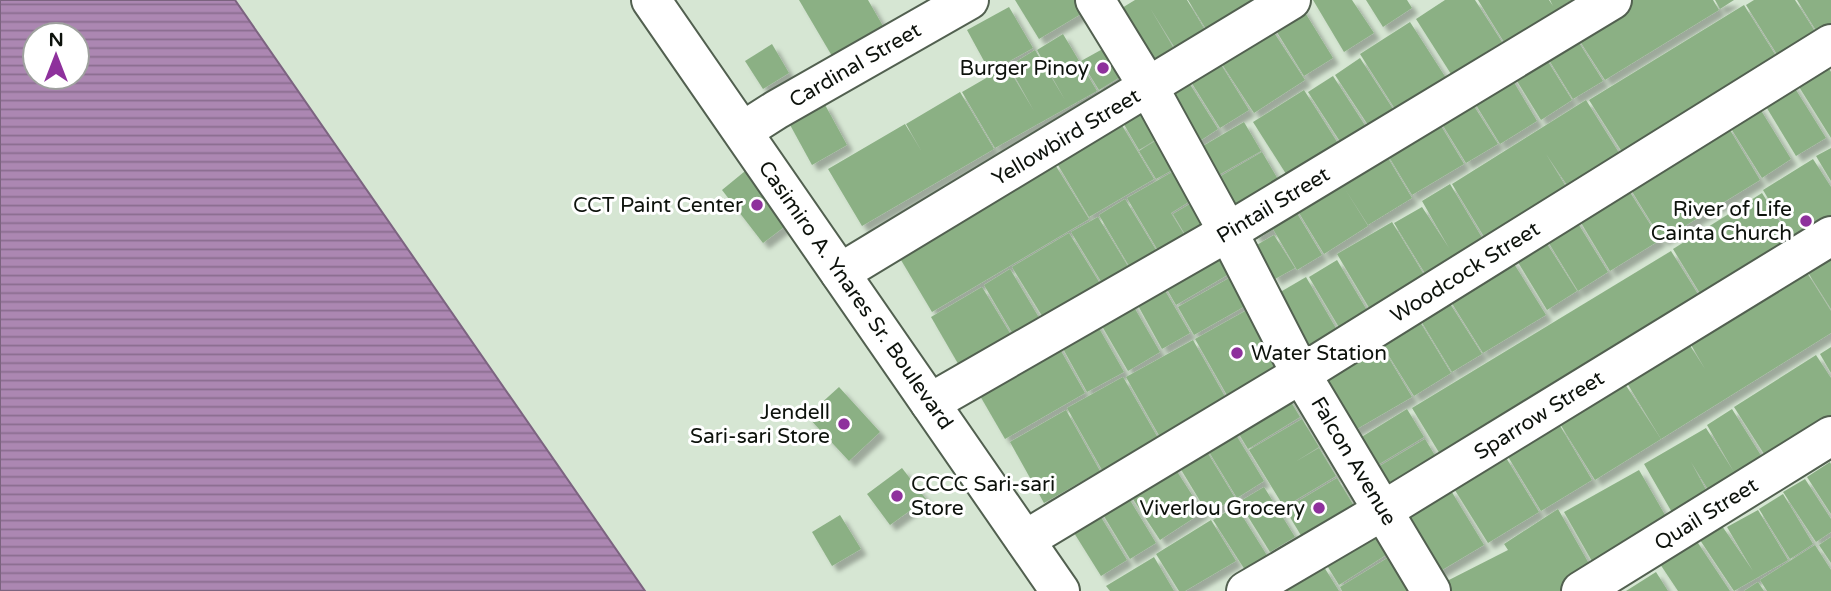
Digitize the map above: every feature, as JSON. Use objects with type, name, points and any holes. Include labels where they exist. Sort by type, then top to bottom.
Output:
[{"type":"street","name":"Casimiro A. Ynares Sr. Boulevard","points":[[651,0],[1060,591]]},
{"type":"street","name":"Cardinal Street","points":[[743,131],[969,0]]},
{"type":"street","name":"Falcon Avenue","points":[[1095,0],[1149,88],[1228,232],[1301,374],[1432,591]]},
{"type":"street","name":"Yellowbird Street","points":[[840,273],[1291,0]]},
{"type":"street","name":"Pintail Street","points":[[930,402],[1228,232],[1612,0]]},
{"type":"street","name":"Woodcock Street","points":[[1025,540],[1301,374],[1831,44]]},
{"type":"street","name":"Sparrow Street","points":[[1246,591],[1384,510],[1831,236]]},
{"type":"street","name":"Quail Street","points":[[1581,591],[1831,436]]},
{"type":"shaded area","points":[[0,0],[235,0],[645,591],[0,591]]},
{"type":"building","points":[[799,0],[868,0],[883,26],[832,56]]},
{"type":"building","points":[[1015,0],[1079,0],[1086,11],[1039,39]]},
{"type":"building","points":[[1135,0],[1187,0],[1205,30],[1175,48],[1150,8],[1173,47],[1144,66],[1112,14]]},
{"type":"building","points":[[1188,0],[1252,0],[1206,29]]},
{"type":"building","points":[[1313,0],[1352,0],[1374,33],[1344,52]]},
{"type":"building","points":[[1366,0],[1407,0],[1412,8],[1383,27]]},
{"type":"building","points":[[1445,0],[1475,0],[1502,42],[1451,74],[1416,19]]},
{"type":"building","points":[[1478,0],[1549,0],[1553,6],[1550,0],[1572,0],[1504,42]]},
{"type":"building","points":[[1619,0],[1713,0],[1719,10],[1605,80],[1572,29]]},
{"type":"building","points":[[1715,0],[1734,0],[1720,9]]},
{"type":"building","points":[[1754,0],[1795,0],[1816,33],[1778,56],[1746,5]]},
{"type":"building","points":[[1797,0],[1831,0],[1831,23],[1817,32]]},
{"type":"building","points":[[1744,5],[1776,56],[1624,155],[1589,100]]},
{"type":"building","points":[[1301,6],[1333,58],[1304,76],[1272,24]]},
{"type":"building","points":[[1009,7],[1033,48],[990,72],[967,30]]},
{"type":"building","points":[[1410,22],[1446,78],[1395,109],[1360,54]]},
{"type":"building","points":[[1269,25],[1305,80],[1254,113],[1218,58]]},
{"type":"building","points":[[1571,30],[1603,81],[1573,99],[1541,47]]},
{"type":"building","points":[[1063,34],[1097,91],[995,148],[962,92],[1007,66],[1034,111],[1009,66],[1035,50],[1065,100],[1037,50]]},
{"type":"building","points":[[772,44],[789,73],[763,89],[745,61]]},
{"type":"building","name":"Burger Pinoy","points":[[1108,46],[1125,74],[1099,90],[1081,61]]},
{"type":"building","points":[[1540,49],[1572,100],[1541,120],[1509,68]]},
{"type":"building","points":[[1217,58],[1249,110],[1220,128],[1188,77]]},
{"type":"building","points":[[1360,58],[1393,109],[1368,125],[1335,75]]},
{"type":"building","points":[[1826,64],[1831,72],[1831,138],[1796,82]]},
{"type":"building","points":[[1506,69],[1537,121],[1500,144],[1468,92]]},
{"type":"building","points":[[1333,76],[1366,127],[1341,143],[1308,92]]},
{"type":"building","points":[[1186,78],[1218,129],[1189,148],[1157,96]]},
{"type":"building","points":[[1791,82],[1826,138],[1796,156],[1762,100]]},
{"type":"building","points":[[1304,90],[1339,145],[1288,177],[1253,122]]},
{"type":"building","points":[[960,92],[994,149],[862,226],[828,169],[905,124],[922,152],[906,124]]},
{"type":"building","points":[[1465,92],[1498,144],[1466,163],[1434,111]]},
{"type":"building","points":[[1586,100],[1621,156],[1569,188],[1546,154],[1568,190],[1486,240],[1452,184]]},
{"type":"building","points":[[824,103],[847,145],[812,165],[789,123]]},
{"type":"building","points":[[1757,104],[1791,159],[1762,178],[1727,122]]},
{"type":"building","points":[[1148,105],[1165,134],[1139,150],[1122,121]]},
{"type":"building","points":[[1432,111],[1464,164],[1412,195],[1380,142]]},
{"type":"building","points":[[1120,122],[1154,179],[1089,217],[1055,160]]},
{"type":"building","points":[[1244,122],[1261,151],[1208,181],[1191,153]]},
{"type":"building","points":[[1727,125],[1760,180],[1662,240],[1628,185]]},
{"type":"building","points":[[1165,135],[1183,164],[1156,179],[1139,151]]},
{"type":"building","points":[[1379,143],[1412,198],[1368,225],[1345,189],[1368,226],[1324,254],[1290,198]]},
{"type":"building","points":[[1831,148],[1831,181],[1816,156]]},
{"type":"building","points":[[1262,152],[1279,181],[1226,211],[1209,183]]},
{"type":"building","points":[[1813,159],[1831,187],[1831,225],[1796,246],[1763,190]]},
{"type":"building","points":[[1054,163],[1089,219],[932,312],[898,255]]},
{"type":"building","name":"CCT Paint Center","points":[[750,167],[792,221],[763,243],[722,190]]},
{"type":"building","points":[[1181,167],[1198,196],[1171,213],[1187,239],[1160,254],[1127,198]]},
{"type":"building","points":[[1450,184],[1484,241],[1426,275],[1394,223],[1422,207],[1449,248],[1422,201]]},
{"type":"building","points":[[1626,186],[1660,240],[1610,271],[1577,216]]},
{"type":"building","points":[[1762,193],[1796,248],[1707,305],[1673,249]]},
{"type":"building","points":[[1200,198],[1217,226],[1190,243],[1173,214]]},
{"type":"building","points":[[1125,199],[1159,255],[1132,271],[1099,215]]},
{"type":"building","points":[[1289,200],[1322,255],[1297,270],[1273,229],[1257,239],[1247,224]]},
{"type":"building","points":[[1098,217],[1132,273],[1105,288],[1071,232]]},
{"type":"building","points":[[1574,217],[1608,272],[1578,291],[1544,235]]},
{"type":"building","points":[[1392,222],[1426,278],[1371,311],[1337,254]]},
{"type":"building","points":[[1069,233],[1104,290],[1047,324],[1012,267]]},
{"type":"building","points":[[1274,235],[1295,268],[1275,279],[1255,246]]},
{"type":"building","points":[[1542,236],[1577,291],[1547,310],[1513,254]]},
{"type":"building","points":[[1213,246],[1229,274],[1176,305],[1160,277]]},
{"type":"building","points":[[1671,251],[1706,307],[1446,464],[1412,408]]},
{"type":"building","points":[[1831,257],[1831,309],[1807,271]]},
{"type":"building","points":[[1511,259],[1546,315],[1483,353],[1448,297]]},
{"type":"building","points":[[1337,260],[1368,312],[1340,329],[1309,277]]},
{"type":"building","points":[[1010,269],[1044,326],[1017,341],[984,285]]},
{"type":"building","points":[[1806,271],[1831,311],[1831,333],[1661,439],[1627,383],[1689,344],[1705,369],[1690,343]]},
{"type":"building","points":[[1157,277],[1190,333],[1162,349],[1130,291]]},
{"type":"building","points":[[1231,277],[1247,305],[1194,335],[1178,307]]},
{"type":"building","points":[[1306,277],[1337,330],[1309,347],[1277,294]]},
{"type":"building","points":[[982,287],[1016,343],[964,374],[931,317]]},
{"type":"building","points":[[1127,295],[1160,352],[1128,371],[1095,314]]},
{"type":"building","points":[[1447,299],[1482,354],[1452,372],[1418,316]]},
{"type":"building","name":"Water Station","points":[[1247,310],[1280,366],[1228,397],[1195,339]]},
{"type":"building","points":[[1092,316],[1124,372],[1087,392],[1056,336]]},
{"type":"building","points":[[1417,317],[1451,373],[1414,396],[1379,340]]},
{"type":"building","points":[[1053,337],[1085,393],[1005,439],[972,382]]},
{"type":"building","points":[[1193,340],[1228,402],[1161,439],[1126,377]]},
{"type":"building","points":[[1378,340],[1412,397],[1350,433],[1315,377]]},
{"type":"building","points":[[1831,347],[1831,373],[1820,354]]},
{"type":"building","points":[[1816,355],[1831,378],[1831,431],[1773,468],[1734,407]]},
{"type":"building","points":[[1123,377],[1158,438],[1102,470],[1067,408]]},
{"type":"building","points":[[1625,384],[1661,439],[1595,480],[1560,424]]},
{"type":"building","name":"Jendell Sari-sari Store","points":[[839,387],[880,432],[849,461],[807,416]]},
{"type":"building","points":[[1283,389],[1300,417],[1248,449],[1231,421]]},
{"type":"building","points":[[1407,409],[1424,437],[1371,469],[1355,441]]},
{"type":"building","points":[[1732,409],[1770,470],[1712,496],[1691,462],[1712,501],[1677,521],[1644,464],[1706,428],[1734,472],[1707,425]]},
{"type":"building","points":[[1066,410],[1100,471],[1044,503],[1010,442]]},
{"type":"building","points":[[1302,419],[1319,447],[1295,462],[1319,448],[1336,476],[1284,507],[1249,450]]},
{"type":"building","points":[[1559,424],[1592,480],[1541,511],[1507,455]]},
{"type":"building","points":[[1230,425],[1264,481],[1237,498],[1203,442]]},
{"type":"building","points":[[1425,439],[1442,467],[1389,498],[1373,470]]},
{"type":"building","points":[[1201,442],[1235,498],[1208,514],[1174,458]]},
{"type":"building","points":[[1505,456],[1539,512],[1488,543],[1453,487]]},
{"type":"building","points":[[1169,459],[1203,512],[1160,540],[1125,487]]},
{"type":"building","points":[[1830,462],[1831,464],[1831,514],[1807,477]]},
{"type":"building","name":"CCCC Sari-sari Store","points":[[902,468],[926,499],[890,525],[867,494]]},
{"type":"building","points":[[1639,470],[1672,527],[1597,570],[1564,512]]},
{"type":"building","name":"Viverlou Grocery","points":[[1337,478],[1354,506],[1302,537],[1285,509]]},
{"type":"building","points":[[1805,479],[1831,519],[1831,532],[1816,542],[1783,492]]},
{"type":"building","points":[[1122,487],[1156,543],[1130,559],[1096,503]]},
{"type":"building","points":[[1264,487],[1295,537],[1270,552],[1239,502]]},
{"type":"building","points":[[1450,489],[1484,545],[1432,576],[1399,520]]},
{"type":"building","points":[[1783,494],[1813,544],[1790,559],[1759,509]]},
{"type":"building","points":[[1093,504],[1127,560],[1101,576],[1066,520]]},
{"type":"building","points":[[1236,506],[1268,557],[1245,570],[1213,520]]},
{"type":"building","points":[[1558,509],[1592,569],[1560,591],[1450,591],[1445,582],[1508,550],[1504,544]]},
{"type":"building","points":[[1758,510],[1788,560],[1734,591],[1700,540],[1722,526],[1753,571],[1727,527]]},
{"type":"building","points":[[840,515],[861,549],[832,566],[812,532]]},
{"type":"building","points":[[1211,520],[1236,561],[1185,591],[1179,591],[1156,554]]},
{"type":"building","points":[[1374,527],[1389,553],[1339,585],[1323,559]]},
{"type":"building","points":[[1831,537],[1831,563],[1819,545]]},
{"type":"building","points":[[1696,540],[1730,591],[1678,591],[1660,564]]},
{"type":"building","points":[[1815,545],[1831,570],[1831,591],[1767,591],[1760,580]]},
{"type":"building","points":[[1394,554],[1411,591],[1342,591],[1340,587]]},
{"type":"building","points":[[1154,557],[1174,591],[1110,591],[1106,586]]},
{"type":"building","points":[[1324,567],[1339,591],[1285,591]]},
{"type":"building","points":[[1656,572],[1668,591],[1626,591]]},
{"type":"building","points":[[1758,582],[1764,591],[1744,591]]},
{"type":"place","name":"Burger Pinoy","points":[[1103,68]]},
{"type":"place","name":"CCT Paint Center","points":[[757,205]]},
{"type":"place","name":"River of Life Cainta Church","points":[[1806,221]]},
{"type":"place","name":"Water Station","points":[[1237,353]]},
{"type":"place","name":"Jendell Sari-sari Store","points":[[844,424]]},
{"type":"place","name":"CCCC Sari-sari Store","points":[[897,496]]},
{"type":"place","name":"Viverlou Grocery","points":[[1319,508]]}]
